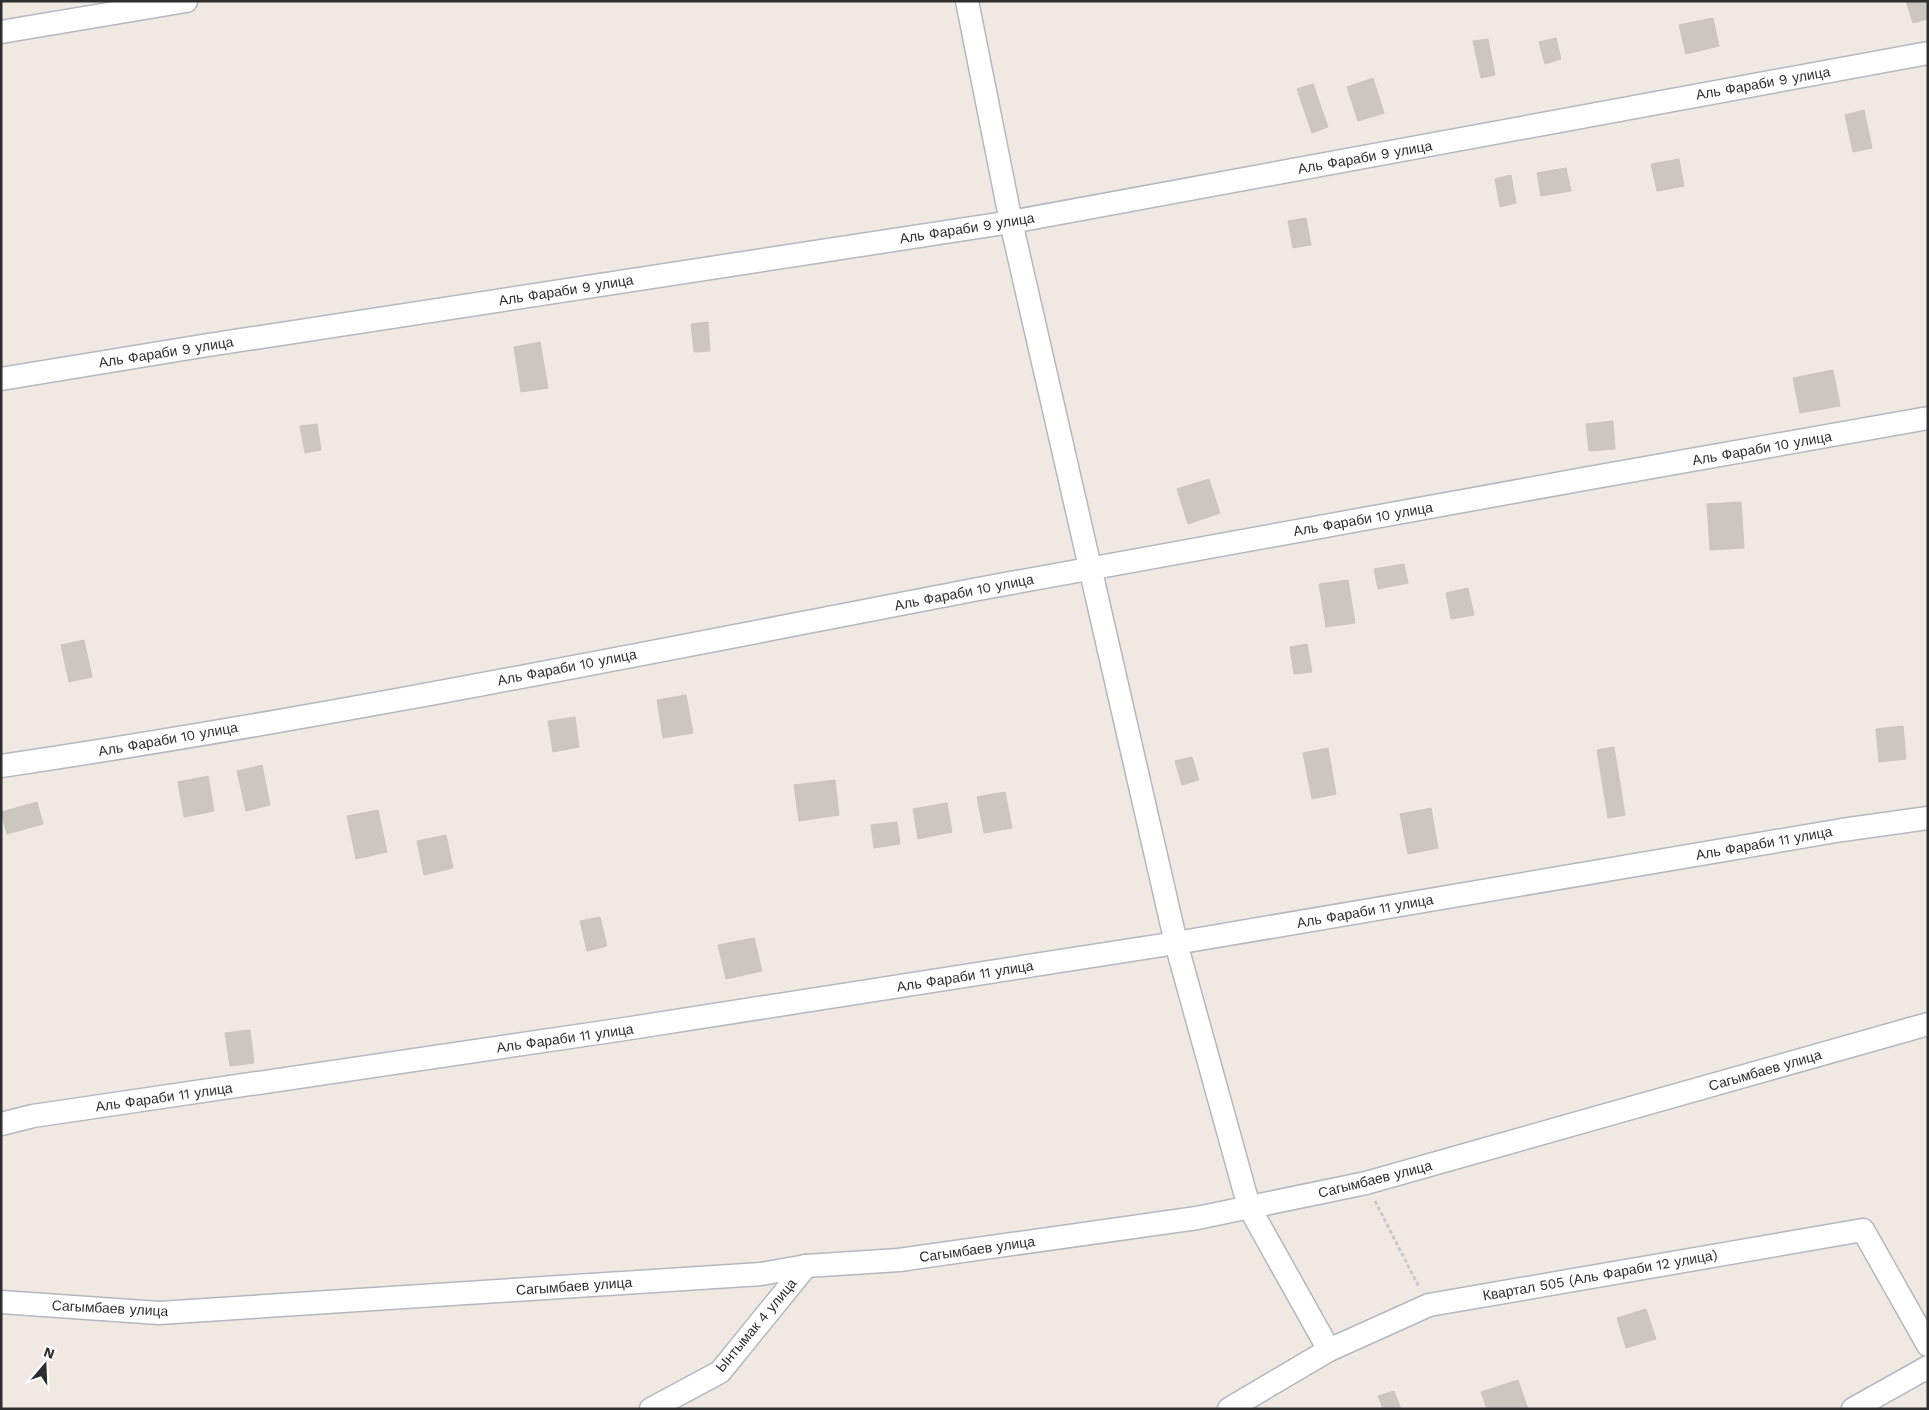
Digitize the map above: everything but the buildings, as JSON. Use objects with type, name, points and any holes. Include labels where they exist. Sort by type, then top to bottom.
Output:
[{"type":"street","points":[[1,32],[186,1]]},
{"type":"street","points":[[967,1],[1011,222],[1176,943],[1249,1208],[1329,1350]]},
{"type":"street","name":"Аль Фараби 9 улица","points":[[1,379],[202,346],[1011,222],[1928,53]]},
{"type":"street","name":"Аль Фараби 10 улица","points":[[1,766],[123,748],[463,687],[1091,568],[1928,418]]},
{"type":"street","name":"Аль Фараби 11 улица","points":[[1,1124],[43,1115],[618,1030],[1176,943],[1842,830],[1928,818]]},
{"type":"street","name":"Сагымбаев улица","points":[[1,1302],[159,1313],[761,1274],[806,1266],[899,1260],[1197,1218],[1366,1183],[1928,1024]]},
{"type":"street","name":"Квартал 505 (Аль Фараби 12 улица)","points":[[1229,1409],[1329,1350],[1429,1305],[1863,1230],[1928,1346]]},
{"type":"street","name":"Ынтымак 4 улица","points":[[651,1409],[720,1372],[806,1266]]},
{"type":"street","points":[[1853,1409],[1928,1368]]},
{"type":"path","points":[[1366,1183],[1429,1305]]}]
